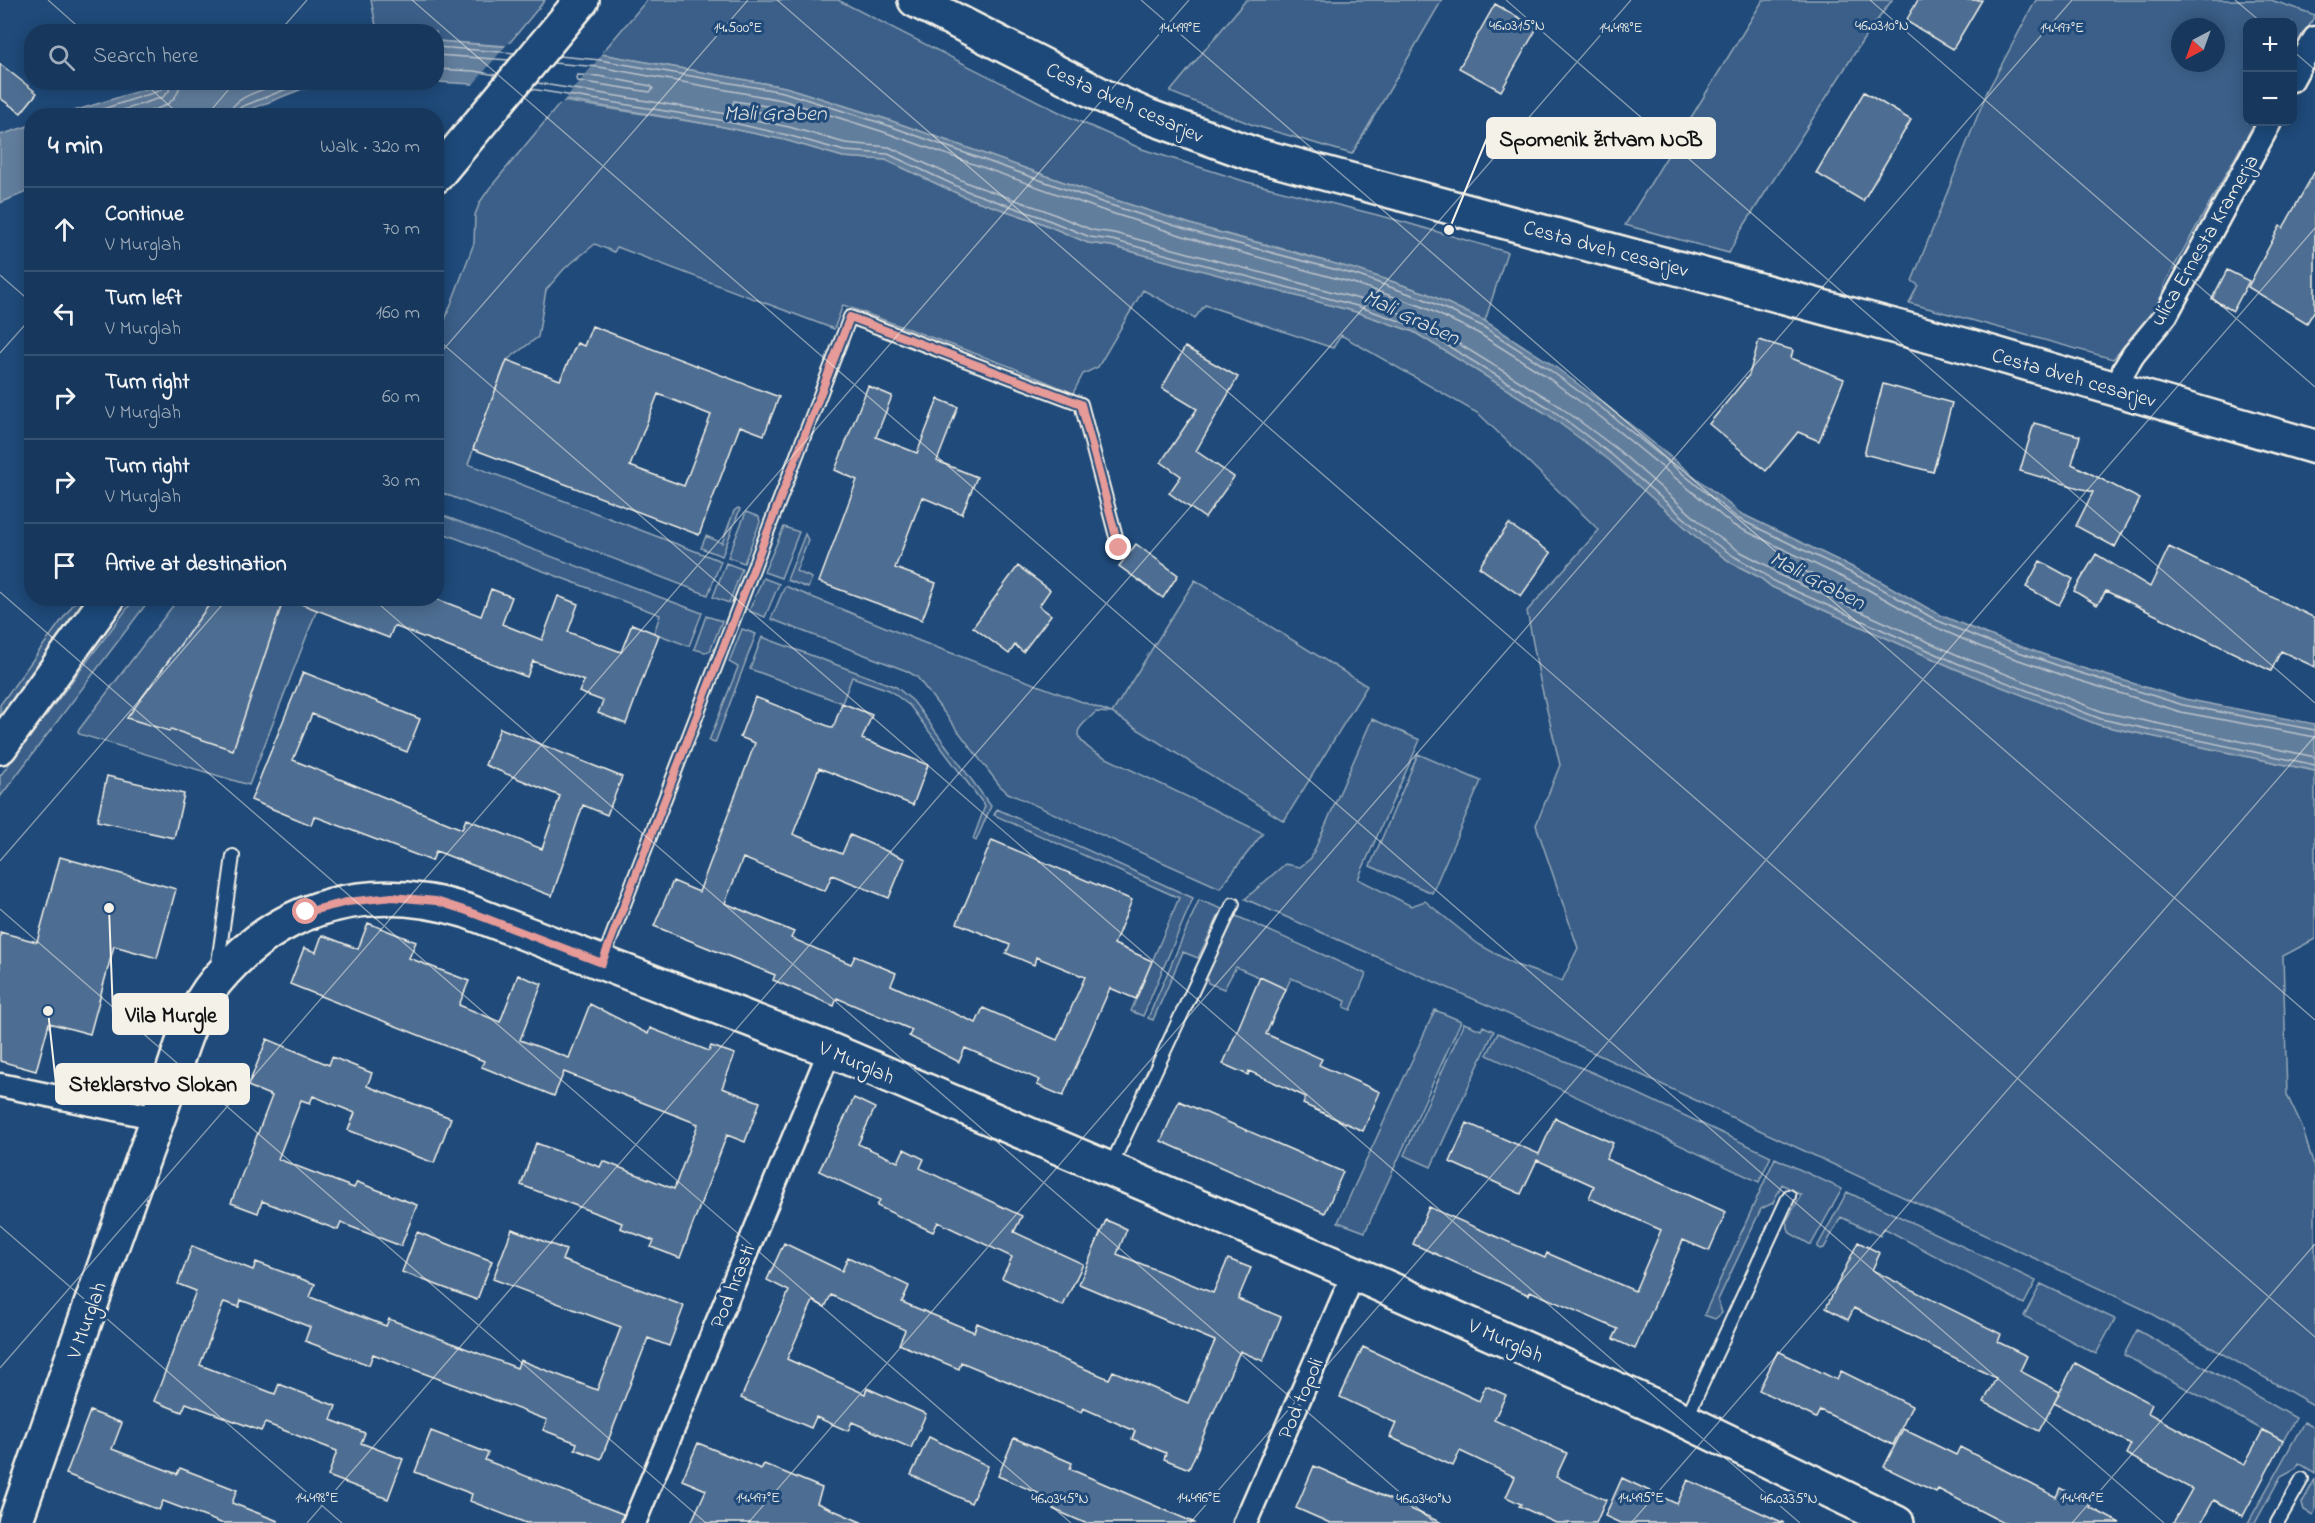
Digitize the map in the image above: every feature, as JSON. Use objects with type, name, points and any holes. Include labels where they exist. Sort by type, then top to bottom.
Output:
[{"type":"street","points":[[444,166],[582,0]]},
{"type":"street","name":"Cesta dveh cesarjev","points":[[915,0],[1131,109],[1189,133],[1243,151],[1760,289],[2119,389],[2315,447]]},
{"type":"street","points":[[2296,72],[2315,38]]},
{"type":"street","name":"ulica Ernesta Kramerja","points":[[2119,389],[2128,363],[2166,315],[2268,126]]},
{"type":"street","points":[[0,747],[102,606]]},
{"type":"street","name":"V Murglah","points":[[15,1523],[158,1118],[183,1040],[197,1008],[216,980],[272,931],[306,912],[347,902],[392,897],[436,901],[467,911],[830,1050],[1354,1274],[1686,1420],[1882,1519]]},
{"type":"street","name":"Pod hrasti","points":[[634,1523],[830,1050]]},
{"type":"street","points":[[0,1085],[158,1118]]},
{"type":"street","name":"Pod topoli","points":[[1245,1523],[1354,1274]]},
{"type":"lane","points":[[602,963],[850,317],[1081,404],[1119,548]]},
{"type":"lane","points":[[216,980],[233,856]]},
{"type":"lane","points":[[1109,1169],[1233,904]]},
{"type":"lane","points":[[1686,1420],[1789,1196]]},
{"type":"lane","points":[[2277,1523],[2302,1479]]},
{"type":"shaded area","points":[[371,0],[545,0],[507,46],[444,42],[444,24],[376,24]]},
{"type":"shaded area","points":[[647,0],[838,0],[1065,115],[1142,149],[1247,182],[1393,219],[1507,252],[1485,321],[1426,293],[1388,280],[1288,250],[1203,228],[1106,197],[886,119],[785,87],[601,54]]},
{"type":"shaded area","points":[[1246,0],[1442,0],[1352,154],[1253,125],[1170,92]]},
{"type":"shaded area","points":[[1763,0],[1892,0],[1865,37],[1740,232],[1729,253],[1625,225]]},
{"type":"shaded area","points":[[2036,0],[2271,0],[2315,15],[2297,49],[2297,18],[2243,18],[2243,126],[2253,126],[2165,283],[2158,310],[2113,359],[1909,303],[1918,285],[1912,281],[1987,92]]},
{"type":"shaded area","points":[[562,101],[719,126],[785,140],[843,157],[886,160],[965,197],[1039,222],[1088,243],[1111,246],[1356,312],[1414,332],[1547,414],[1609,459],[1702,542],[1772,587],[1956,669],[2099,725],[2315,771],[2315,939],[2283,956],[2287,1095],[2302,1127],[2315,1169],[2315,1406],[2141,1308],[1558,1036],[1245,899],[1285,864],[1300,867],[1311,858],[1372,719],[1420,740],[1358,879],[1411,906],[1425,901],[1478,944],[1516,965],[1562,981],[1578,948],[1536,825],[1560,765],[1527,611],[1599,530],[1479,414],[1341,335],[1333,348],[1205,305],[1195,318],[1143,290],[1098,367],[1083,374],[1073,393],[1009,366],[843,305],[834,329],[617,247],[614,252],[595,244],[564,269],[546,290],[538,337],[507,360],[468,464],[721,561],[708,595],[444,494],[444,323],[474,243],[475,215],[489,189]]},
{"type":"shaded area","points":[[740,509],[722,556],[701,548],[706,536],[722,543],[734,511]]},
{"type":"shaded area","points":[[746,512],[759,517],[760,522],[744,563],[728,557]]},
{"type":"shaded area","points":[[444,516],[702,613],[689,646],[654,633],[660,615],[444,534]]},
{"type":"shaded area","points":[[784,527],[799,532],[781,578],[764,572]]},
{"type":"shaded area","points":[[805,534],[808,540],[796,571],[812,578],[808,588],[787,580]]},
{"type":"shaded area","points":[[726,563],[742,569],[729,603],[713,597]]},
{"type":"shaded area","points":[[763,578],[779,584],[765,617],[749,611]]},
{"type":"shaded area","points":[[1195,580],[1367,686],[1284,821],[1112,713]]},
{"type":"shaded area","points":[[785,586],[922,642],[1112,713],[1096,712],[1083,724],[1078,732],[1081,741],[1086,746],[1094,752],[1263,833],[1220,888],[1008,793],[1000,786],[917,677],[907,671],[771,619]]},
{"type":"shaded area","points":[[72,606],[83,606],[0,719],[0,705]]},
{"type":"shaded area","points":[[129,606],[145,606],[0,797],[0,776]]},
{"type":"shaded area","points":[[173,606],[318,606],[249,785],[79,734],[78,731]]},
{"type":"shaded area","points":[[706,616],[722,621],[710,651],[705,652],[694,649]]},
{"type":"shaded area","points":[[742,629],[756,634],[715,743],[709,741],[738,667],[729,662]]},
{"type":"shaded area","points":[[762,637],[896,687],[913,701],[991,806],[976,841],[973,839],[985,806],[910,706],[889,690],[852,677],[842,703],[750,669]]},
{"type":"shaded area","points":[[1418,754],[1481,781],[1432,893],[1370,866]]},
{"type":"shaded area","points":[[997,809],[1193,898],[1143,1016],[1131,1011],[1179,898],[994,815]]},
{"type":"shaded area","points":[[1199,900],[1222,909],[1198,958],[1183,952],[1153,1020],[1148,1018]]},
{"type":"shaded area","points":[[1234,915],[1366,974],[1351,1010],[1344,1007],[1346,1001],[1291,978],[1286,989],[1236,967],[1224,989],[1208,983],[1206,975]]},
{"type":"shaded area","points":[[1435,1010],[1461,1021],[1365,1232],[1338,1222]]},
{"type":"shaded area","points":[[1464,1023],[1481,1030],[1483,1026],[1494,1031],[1431,1167],[1404,1155]]},
{"type":"shaded area","points":[[1498,1033],[1596,1074],[1771,1156],[1759,1182],[1487,1055]]},
{"type":"shaded area","points":[[1775,1158],[1842,1189],[1811,1245],[1790,1233],[1786,1222],[1801,1195],[1782,1184],[1773,1203],[1761,1209],[1718,1300],[1722,1313],[1715,1319],[1704,1315]]},
{"type":"shaded area","points":[[1847,1192],[2036,1281],[2024,1304],[1884,1228],[1880,1236],[1841,1217],[1824,1248],[1820,1249],[1817,1247]]},
{"type":"shaded area","points":[[2041,1284],[2115,1319],[2096,1354],[2024,1316]]},
{"type":"shaded area","points":[[2137,1330],[2296,1418],[2283,1441],[2124,1355]]},
{"type":"shaded area","points":[[2304,1422],[2315,1428],[2315,1473],[2299,1463],[2296,1468],[2281,1476],[2255,1523],[2248,1523]]},
{"type":"shaded area","points":[[2315,1479],[2313,1515],[2304,1510],[2302,1503]]},
{"type":"water","name":"Mali Graben","points":[[444,42],[601,54],[785,87],[886,119],[1106,197],[1203,228],[1358,270],[1426,293],[1485,321],[1550,363],[1610,408],[1740,513],[1873,577],[1938,614],[1986,634],[2079,667],[2185,699],[2315,724],[2315,771],[2099,725],[1956,669],[1772,587],[1702,542],[1609,460],[1547,414],[1414,332],[1356,312],[1111,246],[1088,243],[1039,222],[965,197],[886,160],[843,157],[785,140],[719,126],[472,84],[444,82]]},
{"type":"water","points":[[142,90],[299,90],[254,108],[84,108]]},
{"type":"water","points":[[24,127],[24,193],[0,203],[0,135]]},
{"type":"pier","points":[[508,43],[604,52],[561,104],[471,87]]},
{"type":"building","points":[[1918,0],[1982,0],[1953,49],[1906,21]]},
{"type":"building","points":[[1495,4],[1537,28],[1501,91],[1459,68]]},
{"type":"building","points":[[0,64],[24,83],[24,90],[33,90],[37,93],[21,113],[0,98]]},
{"type":"building","points":[[1864,92],[1911,120],[1863,201],[1816,173]]},
{"type":"building","points":[[2315,171],[2315,310],[2307,323],[2248,287],[2280,226],[2283,228]]},
{"type":"building","points":[[2227,270],[2249,281],[2233,311],[2212,299]]},
{"type":"building","points":[[592,326],[779,397],[764,435],[740,426],[699,535],[473,449],[507,360],[560,380],[577,343],[584,346]],"holes":[[[658,394],[711,415],[684,486],[630,466]]]},
{"type":"building","points":[[1759,340],[1793,350],[1791,358],[1844,379],[1819,441],[1798,432],[1766,471],[1709,424],[1749,375]]},
{"type":"building","points":[[1185,347],[1238,377],[1196,451],[1234,477],[1205,518],[1169,493],[1181,476],[1161,462],[1197,409],[1162,388]]},
{"type":"building","points":[[1883,384],[1952,403],[1933,472],[1864,454]]},
{"type":"building","points":[[868,386],[892,396],[876,437],[917,453],[938,399],[958,407],[937,461],[977,477],[962,514],[922,497],[895,568],[936,583],[922,620],[819,582],[857,480],[835,470]]},
{"type":"building","points":[[2034,423],[2080,436],[2072,464],[2140,499],[2115,547],[2076,526],[2093,492],[2020,471]]},
{"type":"building","points":[[1509,524],[1551,553],[1521,596],[1479,567]]},
{"type":"building","points":[[1136,544],[1178,575],[1163,598],[1119,566]]},
{"type":"building","points":[[2169,547],[2315,618],[2315,667],[2281,651],[2271,671],[2106,591],[2097,605],[2074,591],[2096,554],[2150,587]]},
{"type":"building","points":[[2040,561],[2073,579],[2059,605],[2026,587]]},
{"type":"building","points":[[1018,566],[1050,590],[1039,606],[1051,615],[1023,652],[1015,645],[1009,654],[973,627]]},
{"type":"building","points":[[491,589],[512,597],[502,624],[542,640],[558,596],[578,604],[568,632],[621,652],[632,624],[659,635],[626,724],[598,713],[603,701],[579,692],[584,681],[533,661],[527,677],[394,626],[389,638],[306,606],[444,606],[444,602],[481,616]]},
{"type":"building","points":[[208,606],[281,606],[233,750],[171,729],[169,731],[127,718]]},
{"type":"building","points":[[303,672],[420,719],[407,752],[312,714],[293,760],[462,829],[466,819],[542,849],[560,796],[485,765],[500,728],[622,777],[607,815],[583,805],[552,896],[436,851],[432,861],[314,816],[311,825],[251,800]]},
{"type":"building","points":[[755,697],[833,728],[842,703],[872,715],[862,739],[928,765],[913,805],[819,768],[793,834],[842,854],[850,835],[905,859],[889,898],[832,875],[825,891],[743,858],[725,903],[794,932],[791,938],[851,964],[855,956],[896,973],[891,985],[976,1023],[983,1008],[1057,1040],[1085,977],[1036,957],[1034,965],[1006,953],[1010,945],[957,923],[992,840],[1132,900],[1114,944],[1152,961],[1136,999],[1110,988],[1063,1096],[1037,1085],[1040,1080],[965,1048],[959,1062],[909,1036],[912,1030],[837,998],[834,1006],[773,980],[775,975],[654,926],[673,881],[699,892],[755,743],[740,737]]},
{"type":"building","points":[[107,776],[184,794],[174,838],[97,821]]},
{"type":"building","points":[[60,857],[176,889],[157,958],[114,946],[90,1034],[49,1023],[36,1071],[0,1061],[0,932],[37,942]]},
{"type":"building","points":[[368,923],[416,942],[409,958],[469,981],[459,1005],[500,1022],[518,975],[542,984],[520,1040],[569,1058],[590,1004],[648,1034],[650,1028],[709,1051],[711,1046],[735,1054],[722,1088],[760,1102],[745,1142],[727,1135],[680,1258],[651,1247],[654,1241],[620,1228],[622,1223],[521,1185],[536,1143],[600,1167],[603,1161],[674,1189],[698,1124],[564,1072],[554,1096],[482,1067],[484,1061],[290,984],[304,948],[316,952],[322,935],[358,949]]},
{"type":"building","points":[[1260,977],[1286,989],[1266,1034],[1322,1059],[1319,1065],[1380,1092],[1363,1131],[1303,1104],[1306,1097],[1249,1071],[1248,1075],[1223,1064]]},
{"type":"building","points":[[267,1039],[329,1065],[332,1057],[372,1073],[367,1086],[451,1118],[434,1163],[348,1130],[355,1113],[313,1096],[310,1103],[301,1100],[278,1159],[354,1188],[357,1182],[417,1205],[401,1246],[341,1223],[338,1230],[262,1201],[258,1213],[231,1203],[272,1096],[248,1086]]},
{"type":"building","points":[[854,1098],[875,1108],[858,1144],[898,1162],[904,1149],[924,1159],[920,1168],[1022,1216],[1014,1232],[1083,1264],[1063,1306],[1002,1278],[1012,1257],[938,1222],[933,1232],[877,1206],[880,1200],[819,1171]]},
{"type":"building","points":[[1179,1101],[1343,1172],[1325,1213],[1161,1141]]},
{"type":"building","points":[[1555,1118],[1613,1143],[1606,1159],[1726,1212],[1709,1251],[1683,1240],[1635,1349],[1613,1339],[1618,1329],[1530,1291],[1529,1295],[1413,1244],[1429,1207],[1545,1258],[1547,1253],[1635,1291],[1661,1230],[1589,1198],[1594,1186],[1537,1160],[1521,1194],[1450,1162],[1467,1123],[1539,1154]]},
{"type":"building","points":[[1106,1220],[1127,1229],[1117,1254],[1213,1293],[1228,1259],[1251,1268],[1238,1299],[1281,1317],[1263,1361],[1240,1351],[1189,1469],[1164,1459],[1166,1453],[1132,1439],[1135,1431],[1083,1408],[1081,1412],[961,1362],[959,1369],[899,1344],[905,1330],[831,1295],[825,1307],[813,1301],[787,1359],[865,1394],[867,1388],[926,1414],[911,1448],[852,1422],[848,1431],[816,1417],[811,1428],[741,1398],[789,1291],[767,1280],[784,1243],[842,1271],[848,1257],[909,1286],[902,1302],[974,1332],[977,1323],[1109,1379],[1113,1371],[1188,1403],[1215,1341],[1079,1284]]},
{"type":"building","points":[[512,1229],[566,1250],[562,1260],[684,1306],[669,1346],[648,1338],[601,1459],[575,1449],[577,1443],[543,1430],[547,1420],[373,1354],[369,1365],[305,1341],[310,1327],[241,1300],[239,1307],[224,1302],[200,1365],[275,1394],[279,1384],[336,1406],[331,1420],[365,1433],[361,1443],[403,1459],[388,1499],[328,1476],[337,1451],[265,1423],[261,1431],[186,1403],[182,1412],[154,1401],[196,1291],[178,1284],[192,1246],[253,1270],[256,1262],[315,1284],[310,1297],[386,1326],[389,1319],[517,1368],[520,1360],[597,1390],[621,1327],[493,1279]]},
{"type":"building","points":[[417,1232],[492,1261],[477,1300],[402,1272]]},
{"type":"building","points":[[1858,1242],[1880,1253],[1872,1270],[2001,1334],[1998,1342],[2027,1356],[2020,1371],[2060,1392],[2039,1431],[1984,1402],[1996,1378],[1854,1308],[1848,1320],[1826,1308]]},
{"type":"building","points":[[1363,1347],[1479,1401],[1486,1386],[1506,1395],[1494,1420],[1567,1453],[1556,1477],[1606,1500],[1596,1523],[1556,1523],[1519,1506],[1521,1504],[1506,1497],[1515,1477],[1460,1451],[1453,1466],[1390,1437],[1396,1423],[1340,1397]]},
{"type":"building","points":[[1778,1351],[1837,1380],[1841,1371],[1912,1406],[1893,1445],[1820,1410],[1816,1418],[1759,1390]]},
{"type":"building","points":[[2075,1363],[2152,1404],[2148,1413],[2244,1465],[2263,1430],[2283,1441],[2243,1516],[2214,1500],[2201,1523],[2173,1523],[2192,1489],[2126,1454],[2131,1444],[2054,1403]]},
{"type":"building","points":[[90,1411],[122,1423],[112,1449],[177,1474],[180,1468],[237,1490],[232,1503],[278,1521],[277,1523],[221,1523],[163,1501],[159,1510],[66,1474]]},
{"type":"building","points":[[1903,1429],[1956,1455],[1960,1447],[2056,1497],[2060,1488],[2120,1523],[2004,1523],[1938,1489],[1936,1492],[1884,1467]]},
{"type":"building","points":[[431,1431],[488,1453],[485,1460],[623,1514],[621,1523],[526,1523],[470,1501],[472,1494],[415,1472]]},
{"type":"building","points":[[929,1437],[988,1466],[971,1503],[911,1475]]},
{"type":"building","points":[[1014,1438],[1072,1463],[1070,1469],[1195,1523],[1085,1523],[1053,1509],[1056,1501],[998,1476]]},
{"type":"building","points":[[698,1443],[761,1469],[764,1464],[822,1488],[817,1503],[863,1523],[691,1523],[706,1490],[682,1480]]},
{"type":"building","points":[[1314,1466],[1442,1523],[1330,1523],[1296,1508]]},
{"type":"building","points":[[1622,1478],[1677,1504],[1688,1480],[1784,1523],[1620,1523],[1605,1516]]},
{"type":"place","name":"Spomenik žrtvam NOB","points":[[1449,230]]},
{"type":"place","name":"Vila Murgle","points":[[109,908]]},
{"type":"place","name":"Steklarstvo Slokan","points":[[48,1011]]},
{"type":"route","points":[[306,912],[347,902],[392,897],[436,901],[602,963],[850,317],[1081,404],[1119,548]]}]
